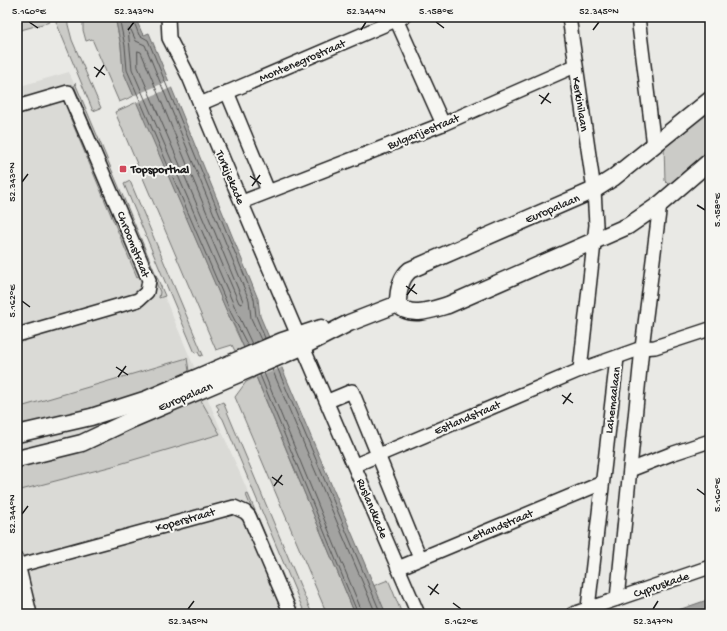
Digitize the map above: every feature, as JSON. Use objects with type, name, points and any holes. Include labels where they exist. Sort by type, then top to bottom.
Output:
[{"type":"street","name":"Turkijekade","points":[[168,17],[169,38],[200,104],[300,341]]},
{"type":"street","name":"Kerkinilaan","points":[[569,17],[594,190],[595,242]]},
{"type":"street","points":[[638,17],[654,146]]},
{"type":"street","name":"Montenegrostraat","points":[[200,104],[398,18]]},
{"type":"street","points":[[398,18],[443,124]]},
{"type":"street","name":"Bulgarijestraat","points":[[242,202],[443,124],[575,66]]},
{"type":"street","name":"Chroomstraat","points":[[17,106],[68,92],[148,274],[149,286],[143,296],[138,300],[17,335]]},
{"type":"street","points":[[227,92],[268,191]]},
{"type":"street","name":"Europalaan","points":[[17,459],[68,448],[82,443],[242,365],[284,347],[398,304],[402,282],[405,274],[410,270],[594,190],[654,146],[710,100]]},
{"type":"street","points":[[398,304],[402,309],[430,311],[448,305],[595,242],[628,226],[660,204],[710,161]]},
{"type":"street","name":"Lahemaalaan","points":[[617,599],[642,348],[660,204]]},
{"type":"street","points":[[580,370],[595,242]]},
{"type":"street","points":[[617,358],[642,348],[655,348],[710,329]]},
{"type":"street","name":"Ruslandkade","points":[[300,341],[328,401],[418,614]]},
{"type":"street","name":"Lahemaalaan","points":[[580,370],[617,358],[588,608]]},
{"type":"street","name":"Europalaan","points":[[17,434],[91,417],[242,365]]},
{"type":"street","name":"Estlandstraat","points":[[355,465],[580,370]]},
{"type":"street","name":"Ruslandkade","points":[[328,401],[352,391],[420,558]]},
{"type":"street","points":[[630,470],[710,441]]},
{"type":"street","name":"Letlandstraat","points":[[398,568],[602,483]]},
{"type":"street","name":"Koperstraat","points":[[17,564],[234,507],[245,512],[249,516],[291,614]]},
{"type":"street","points":[[17,564],[30,614]]},
{"type":"street","name":"Cypruskade","points":[[588,608],[710,568]]},
{"type":"street","points":[[573,614],[588,608]]},
{"type":"shaded area","points":[[17,17],[48,17],[50,22],[17,31]]},
{"type":"shaded area","points":[[54,17],[66,17],[72,40],[101,108],[93,111]]},
{"type":"shaded area","points":[[83,17],[115,17],[121,46],[123,70],[134,96],[119,102],[92,39],[86,41],[83,30]]},
{"type":"shaded area","points":[[69,72],[301,614],[17,614],[17,87]]},
{"type":"shaded area","points":[[75,83],[165,296],[159,298],[160,292],[74,86]]},
{"type":"shaded area","points":[[137,102],[244,348],[235,351],[232,345],[216,350],[115,112]]},
{"type":"shaded area","points":[[710,108],[710,153],[673,183],[668,184],[665,181],[664,146]]},
{"type":"shaded area","points":[[73,113],[141,275],[137,277],[69,115]]},
{"type":"shaded area","points":[[130,181],[203,355],[200,356],[198,352],[195,353],[124,184]]},
{"type":"shaded area","points":[[187,358],[190,378],[99,407],[17,427],[17,408]]},
{"type":"shaded area","points":[[256,377],[355,614],[327,614],[235,397],[246,382]]},
{"type":"shaded area","points":[[198,395],[220,434],[113,466],[17,491],[17,465]]},
{"type":"shaded area","points":[[223,402],[312,614],[305,614],[223,419],[217,411],[219,409],[216,405]]},
{"type":"shaded area","points":[[248,494],[298,614],[296,614],[246,495]]},
{"type":"shaded area","points":[[388,580],[402,614],[386,614],[373,586]]},
{"type":"water","points":[[115,17],[135,17],[142,33],[144,35],[149,33],[258,299],[260,316],[386,614],[355,614],[237,331],[228,314],[123,71],[121,46]]},
{"type":"water","points":[[710,599],[710,614],[667,614]]},
{"type":"pier","points":[[171,80],[173,87],[135,103],[133,96]]},
{"type":"pier","points":[[278,354],[283,367],[255,378],[249,366]]},
{"type":"place","name":"Topsporthal","points":[[123,169]]}]
